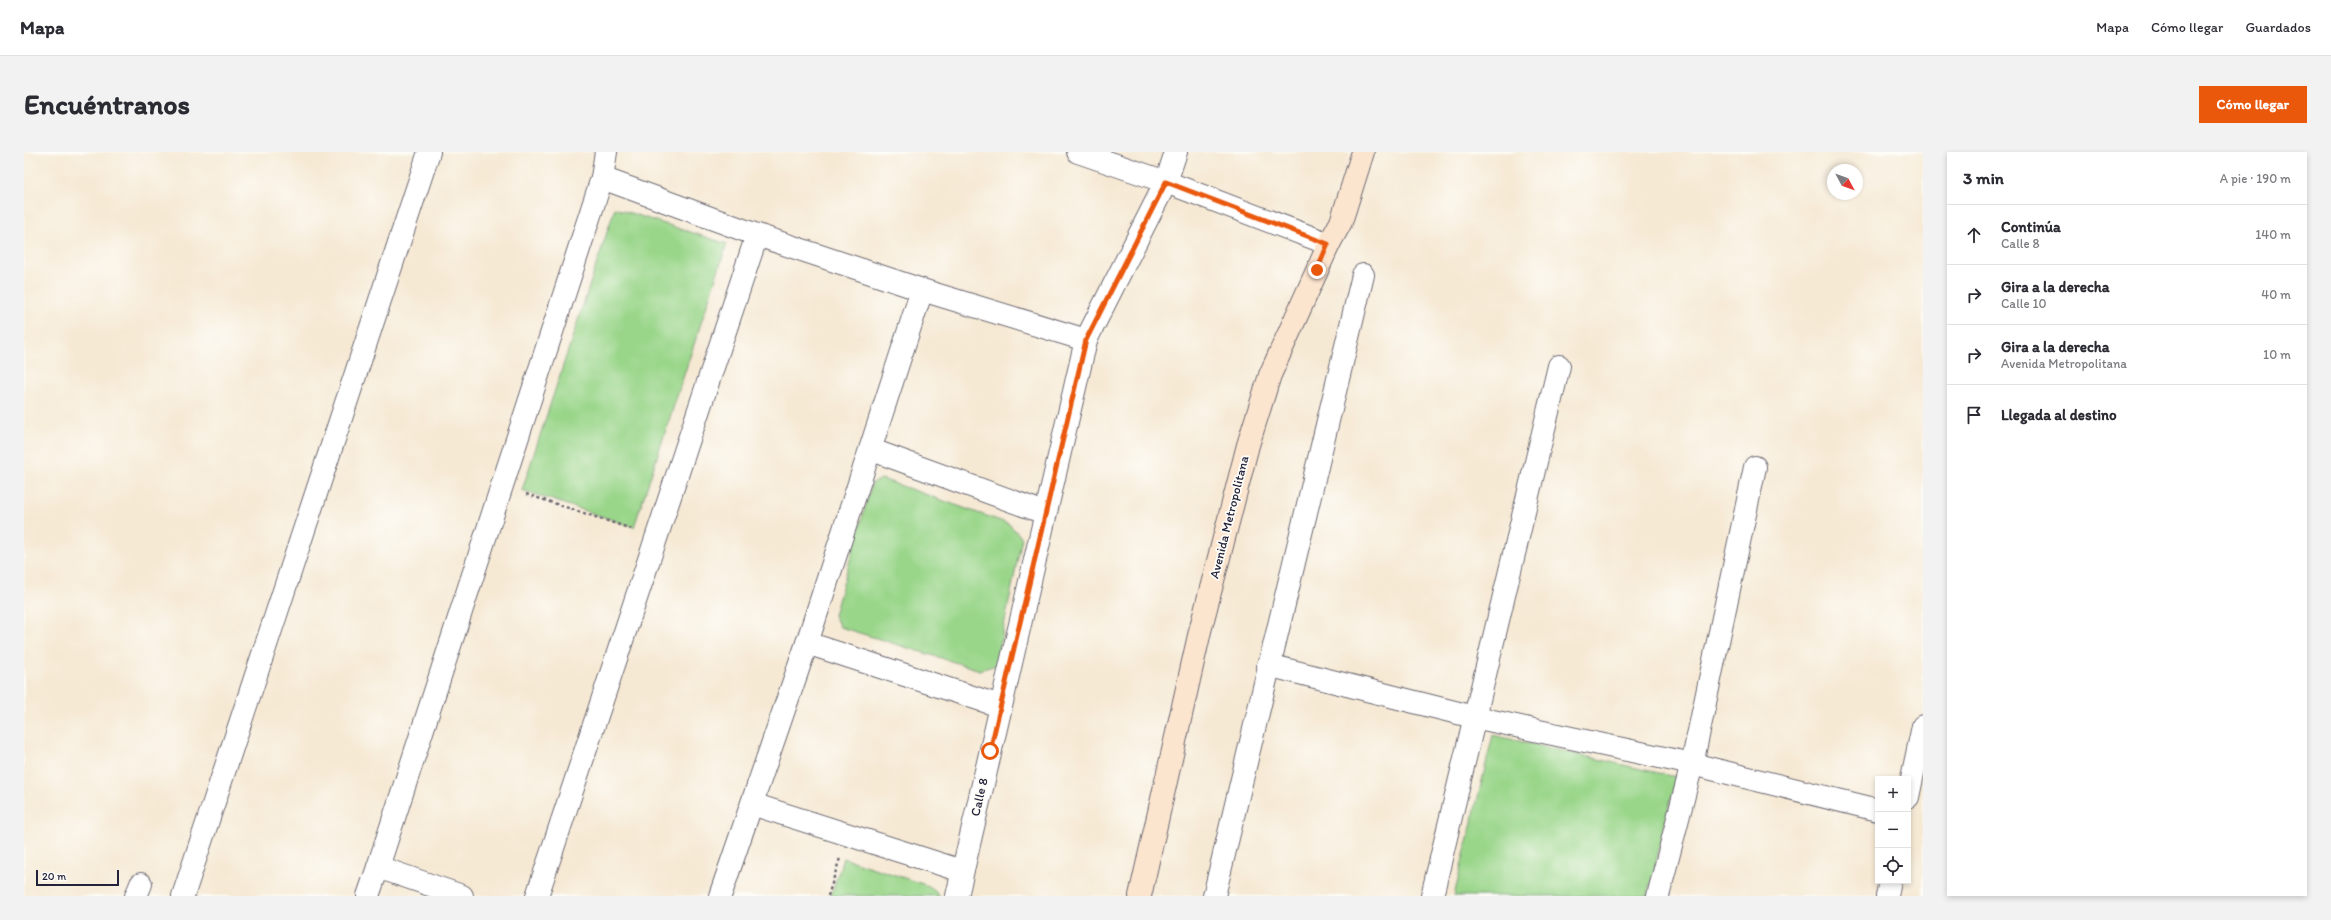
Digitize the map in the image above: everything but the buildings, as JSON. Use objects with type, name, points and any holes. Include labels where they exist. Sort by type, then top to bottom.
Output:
[{"type":"street","points":[[183,896],[429,152]]},
{"type":"street","points":[[368,896],[602,178],[606,152]]},
{"type":"street","points":[[1078,152],[1166,182],[1328,244]]},
{"type":"street","name":"Calle 8","points":[[957,896],[1086,340],[1166,182],[1176,152]]},
{"type":"street","name":"Avenida Metropolitana","points":[[1140,896],[1200,631],[1248,445],[1270,375],[1328,244],[1341,222],[1363,152]]},
{"type":"street","points":[[602,178],[757,235],[922,290],[1086,340]]},
{"type":"street","points":[[537,896],[757,235]]},
{"type":"street","points":[[1214,896],[1268,665],[1363,275]]},
{"type":"street","points":[[720,896],[872,450],[922,290]]},
{"type":"street","points":[[1432,896],[1560,366]]},
{"type":"street","points":[[872,450],[1045,513]]},
{"type":"street","points":[[1658,896],[1692,764],[1756,467]]},
{"type":"street","points":[[807,643],[1000,706]]},
{"type":"street","points":[[1268,665],[1474,717],[1692,764],[1875,809]]},
{"type":"street","points":[[1911,784],[1923,726]]},
{"type":"street","points":[[752,804],[962,871]]},
{"type":"street","points":[[378,867],[462,896]]},
{"type":"street","points":[[1887,896],[1889,884]]},
{"type":"path","points":[[501,486],[656,537]]},
{"type":"path","points":[[828,896],[848,835]]},
{"type":"green space","points":[[615,208],[727,244],[634,527],[522,490]]},
{"type":"green space","points":[[882,479],[1009,524],[1022,538],[996,665],[980,670],[840,627],[834,615],[872,483]]},
{"type":"green space","points":[[1493,735],[1676,777],[1648,896],[1454,896]]},
{"type":"green space","points":[[843,858],[929,886],[940,896],[831,896]]},
{"type":"route","points":[[990,751],[1086,340],[1166,182],[1328,244],[1317,270]]}]
